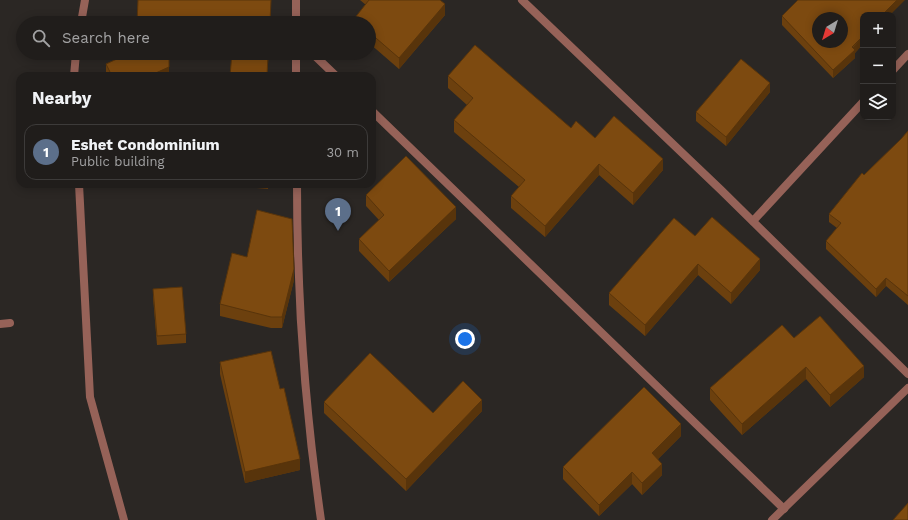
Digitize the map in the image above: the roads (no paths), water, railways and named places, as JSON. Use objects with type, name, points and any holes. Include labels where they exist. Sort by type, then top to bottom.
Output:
[{"type":"street","points":[[82,16],[85,0]]},
{"type":"street","points":[[296,0],[296,16]]},
{"type":"street","points":[[522,0],[753,221],[908,374]]},
{"type":"street","points":[[896,67],[908,54]]},
{"type":"street","points":[[74,72],[75,60]]},
{"type":"street","points":[[296,60],[296,72]]},
{"type":"street","points":[[319,60],[332,72]]},
{"type":"street","points":[[753,221],[860,105]]},
{"type":"street","points":[[376,115],[784,509]]},
{"type":"street","points":[[79,188],[90,397],[124,520]]},
{"type":"street","points":[[296,188],[297,260],[314,471],[321,520]]},
{"type":"street","points":[[0,324],[10,323]]},
{"type":"street","points":[[772,520],[908,388]]},
{"type":"place","name":"Eshet Condominium","points":[[338,231]]}]
